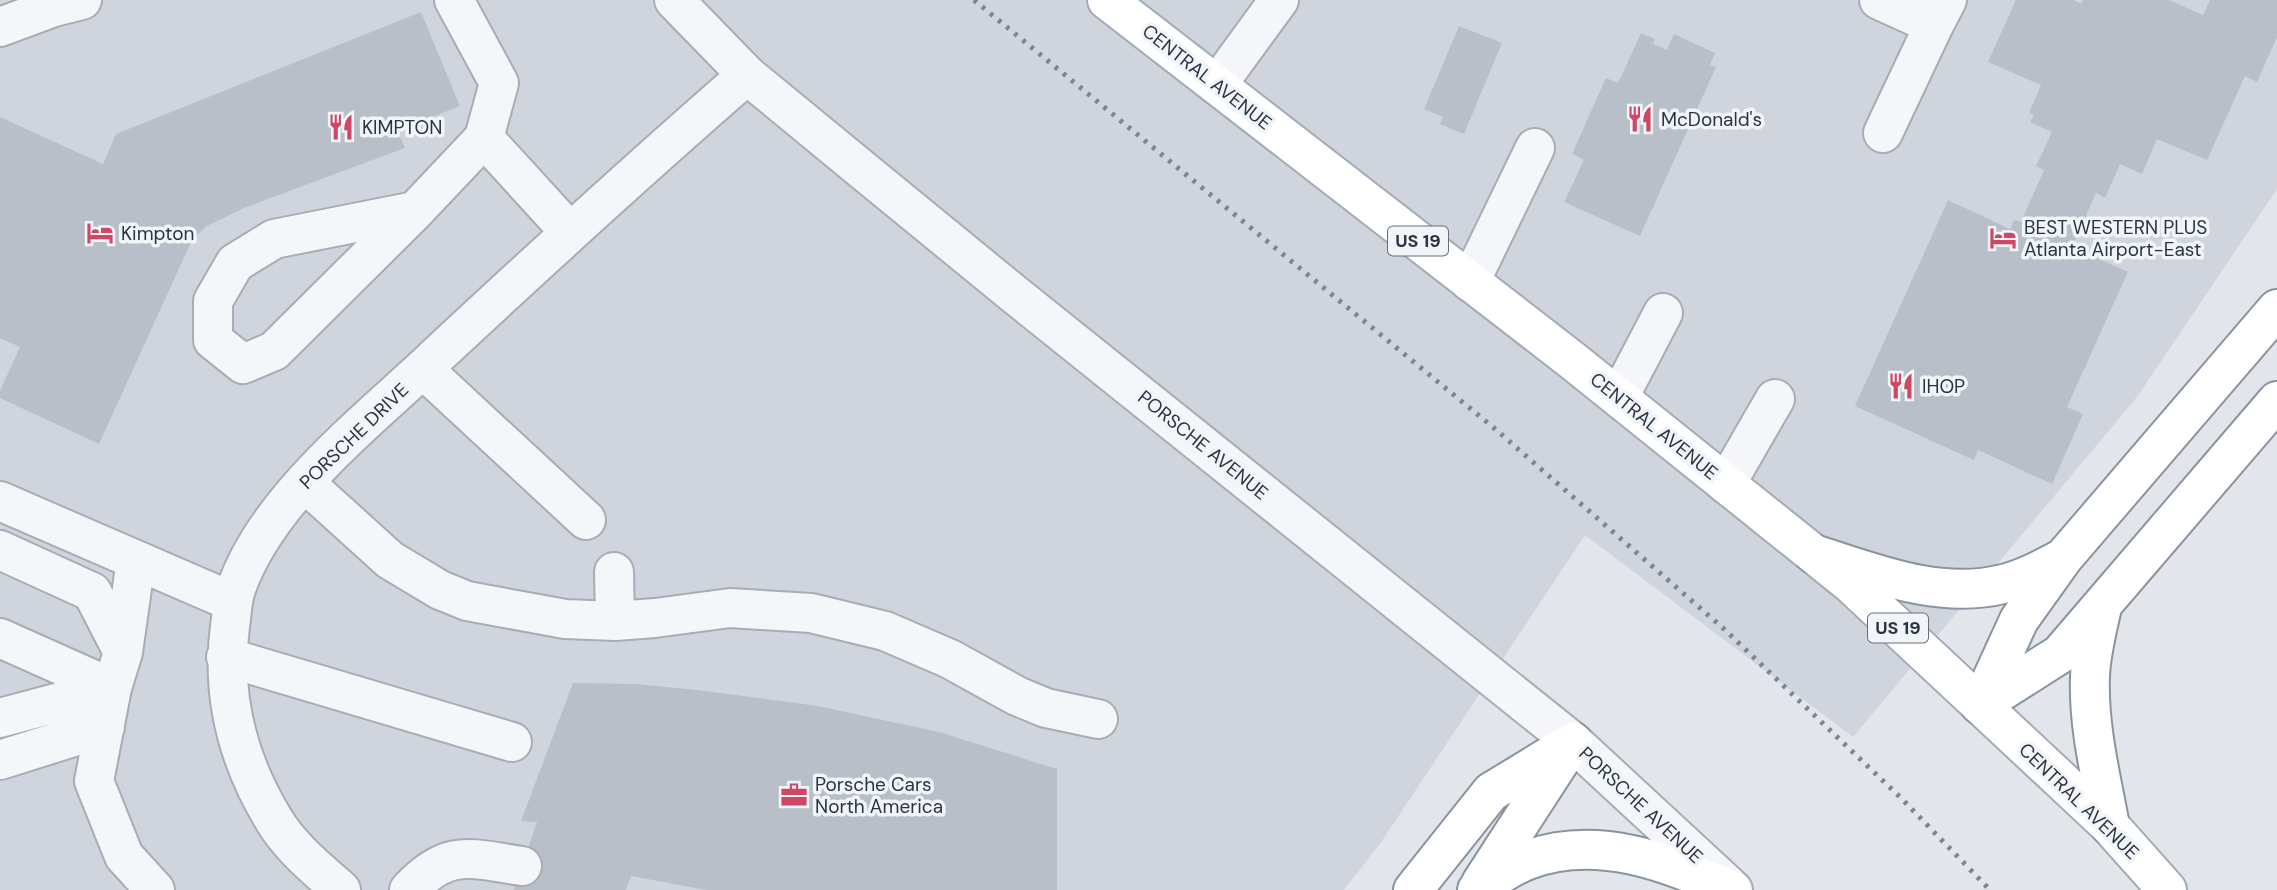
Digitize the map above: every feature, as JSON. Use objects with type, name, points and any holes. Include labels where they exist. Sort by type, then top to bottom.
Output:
[{"type":"main road","name":"CENTRAL AVENUE","points":[[1107,0],[1619,397],[1851,584],[2110,826],[2167,890]]},
{"type":"main road","points":[[1980,705],[2018,620],[2064,557],[2277,309]]},
{"type":"main road","points":[[1980,705],[2060,654],[2277,401]]},
{"type":"main road","points":[[1814,554],[1888,578],[1930,587],[1978,588],[2004,584],[2032,574],[2064,557]]},
{"type":"main road","points":[[2102,604],[2090,677],[2092,727],[2110,826]]},
{"type":"main road","points":[[1413,890],[1492,792],[1573,742]]},
{"type":"main road","points":[[1477,890],[1573,742]]},
{"type":"main road","points":[[1477,890],[1503,872],[1528,860],[1552,853],[1586,850],[1618,852],[1661,862],[1732,890]]},
{"type":"street","points":[[0,27],[54,7],[82,0]]},
{"type":"street","points":[[415,211],[274,239],[234,263],[213,301],[213,340],[243,364],[274,351],[415,211],[484,138],[499,83],[454,0]]},
{"type":"street","name":"PORSCHE AVENUE","points":[[674,0],[747,75],[1014,294],[1573,742],[1732,890]]},
{"type":"street","points":[[1217,85],[1280,0]]},
{"type":"street","points":[[1879,0],[1941,13],[1883,132]]},
{"type":"street","name":"PORSCHE DRIVE","points":[[341,890],[310,863],[275,822],[249,768],[232,719],[226,657],[233,602],[235,590],[258,540],[305,483],[423,369],[569,231],[747,75]]},
{"type":"street","points":[[484,138],[569,231]]},
{"type":"street","points":[[1470,282],[1535,148]]},
{"type":"street","points":[[1619,397],[1663,313]]},
{"type":"street","points":[[423,369],[586,520]]},
{"type":"street","points":[[1726,484],[1775,398]]},
{"type":"street","points":[[305,483],[390,560],[440,590],[467,601],[565,619],[615,621],[730,608],[811,613],[885,631],[940,654],[1017,696],[1046,708],[1098,719]]},
{"type":"street","points":[[0,501],[233,602]]},
{"type":"street","points":[[0,550],[92,593],[123,652]]},
{"type":"street","points":[[136,559],[123,652],[112,688],[94,781],[124,856],[155,890]]},
{"type":"street","points":[[614,572],[615,621]]},
{"type":"street","points":[[0,638],[112,688]]},
{"type":"street","points":[[226,657],[512,741]]},
{"type":"street","points":[[0,718],[112,688]]},
{"type":"street","points":[[0,760],[105,727]]},
{"type":"street","points":[[409,890],[419,879],[458,858],[522,866]]},
{"type":"shaded area","points":[[0,0],[2277,0],[2277,189],[2137,397],[1853,737],[1585,535],[1382,841],[1344,890],[0,890]]},
{"type":"building","name":"BEST WESTERN PLUS Atlanta Airport-East","points":[[2016,0],[2074,0],[2081,4],[2083,0],[2169,0],[2203,15],[2210,0],[2277,0],[2277,37],[2257,82],[2245,76],[2207,160],[2157,139],[2142,174],[2120,164],[2105,198],[2096,193],[2072,247],[2128,272],[2067,407],[2083,414],[2052,484],[1978,450],[1974,460],[1855,406],[1948,200],[2010,229],[2014,220],[2021,222],[2044,170],[2036,166],[2052,132],[2030,122],[2034,115],[2029,113],[2041,85],[1988,62]]},
{"type":"building","name":"Kimpton","points":[[421,12],[460,106],[397,131],[405,148],[244,208],[207,226],[192,240],[99,444],[0,398],[0,391],[20,347],[0,338],[0,117],[103,164],[116,134]]},
{"type":"building","points":[[1459,26],[1502,43],[1464,134],[1440,124],[1443,117],[1424,109]]},
{"type":"building","name":"McDonald's","points":[[1641,33],[1655,39],[1653,44],[1667,50],[1674,34],[1715,53],[1710,65],[1716,67],[1640,236],[1564,202],[1584,160],[1572,154],[1606,78],[1618,83]]},
{"type":"building","name":"Porsche Cars North America","points":[[573,683],[636,684],[818,706],[939,732],[1057,769],[1057,890],[706,890],[631,876],[626,890],[514,890],[537,822],[521,821]]},
{"type":"railway","points":[[974,0],[1494,428],[1723,628],[1902,799],[1990,890]]},
{"type":"place","name":"McDonald's","points":[[1640,119]]},
{"type":"place","name":"KIMPTON","points":[[341,127]]},
{"type":"place","name":"Kimpton","points":[[100,233]]},
{"type":"place","name":"BEST WESTERN PLUS Atlanta Airport-East","points":[[2003,238]]},
{"type":"place","name":"IHOP","points":[[1901,386]]},
{"type":"place","name":"Porsche Cars North America","points":[[794,795]]}]
